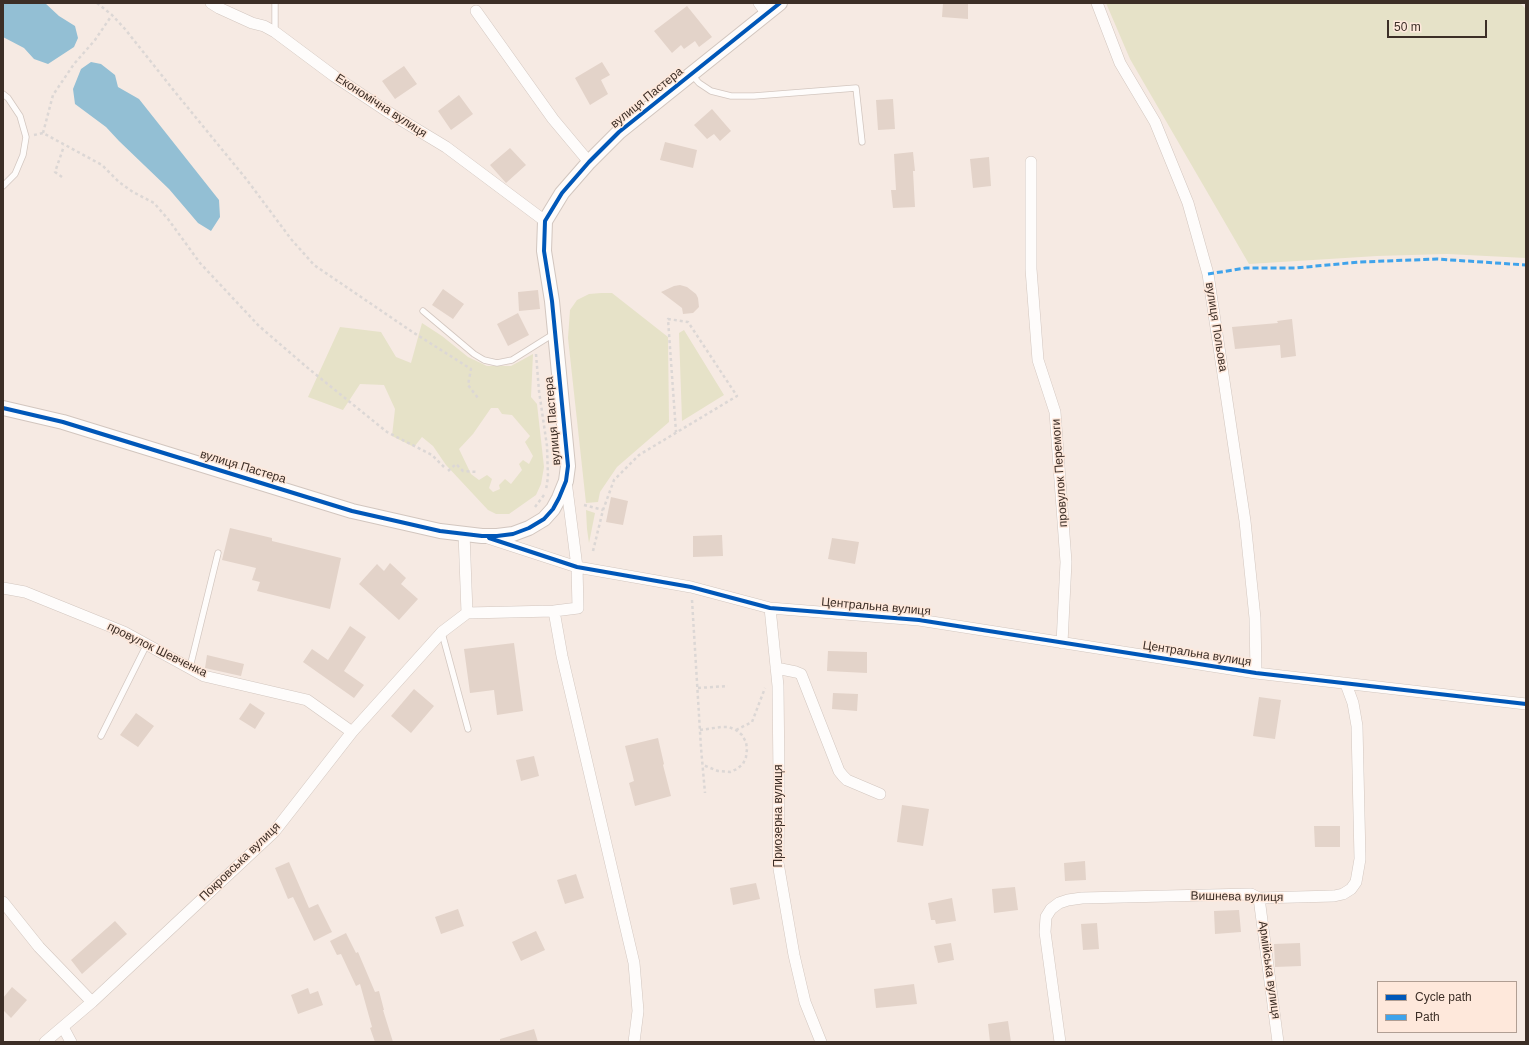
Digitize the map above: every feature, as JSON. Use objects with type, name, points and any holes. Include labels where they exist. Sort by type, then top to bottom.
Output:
[{"type":"street","name":"Економічна вулиця","points":[[211,3],[252,23],[264,26],[275,32],[334,76],[388,112],[446,147],[545,221]]},
{"type":"street","name":"вулиця Пастера","points":[[3,408],[63,422],[352,510],[433,529],[482,536],[497,536],[513,534],[529,528],[544,519],[553,509],[566,481],[568,466],[552,301],[544,251],[545,221],[562,193],[589,162],[619,132],[692,75],[763,8],[780,3]]},
{"type":"street","name":"вулиця Польова","points":[[1097,3],[1120,63],[1155,122],[1188,203],[1208,274],[1245,521],[1255,618],[1256,673]]},
{"type":"street","points":[[476,11],[553,119],[589,162]]},
{"type":"street","name":"провулок Перемоги","points":[[1031,162],[1031,268],[1038,360],[1055,412],[1065,554],[1062,643]]},
{"type":"street","points":[[464,534],[467,613],[554,611],[578,608],[577,567],[566,481]]},
{"type":"street","name":"Центральна вулиця","points":[[482,536],[577,567],[691,587],[770,608],[920,620],[1256,673],[1526,704]]},
{"type":"street","name":"провулок Шевченка","points":[[3,588],[25,592],[124,632],[204,676],[308,700],[352,732]]},
{"type":"street","name":"Приозерна вулиця","points":[[770,608],[776,668],[779,777],[778,863],[794,955],[805,1002],[820,1042]]},
{"type":"street","points":[[554,611],[562,656],[634,963],[638,1011],[634,1042]]},
{"type":"street","name":"Покровська вулиця","points":[[45,1042],[92,1002],[274,832],[352,732],[442,632],[467,613]]},
{"type":"street","points":[[776,668],[801,674],[839,771],[843,776],[847,780],[880,794]]},
{"type":"street","name":"Вишнева вулиця","points":[[1060,1042],[1045,932],[1046,917],[1051,909],[1059,903],[1082,898],[1250,894],[1259,898],[1334,896],[1343,894],[1351,889],[1356,882],[1360,859],[1357,726],[1353,703],[1346,684]]},
{"type":"street","name":"Армійська вулиця","points":[[1259,898],[1278,1042]]},
{"type":"street","points":[[3,902],[39,947],[92,1002]]},
{"type":"street","points":[[63,1027],[71,1042]]},
{"type":"lane","points":[[275,3],[275,32]]},
{"type":"lane","points":[[692,75],[699,83],[711,91],[731,96],[754,96],[856,88],[862,142]]},
{"type":"lane","points":[[3,94],[8,98],[20,116],[26,137],[23,155],[15,174],[3,186]]},
{"type":"lane","points":[[423,311],[474,354],[484,360],[497,363],[512,360],[555,333]]},
{"type":"lane","points":[[190,667],[218,553]]},
{"type":"lane","points":[[442,632],[468,729]]},
{"type":"lane","points":[[101,736],[147,644]]},
{"type":"path","points":[[97,3],[112,15],[125,29],[247,180],[291,239],[314,264],[411,331],[471,369],[468,385],[478,398]]},
{"type":"path","points":[[43,133],[53,95],[74,64],[95,40],[112,15]]},
{"type":"path","points":[[26,137],[43,133],[64,146],[102,165],[119,182],[133,192],[154,203],[168,218],[200,263],[259,326],[309,370],[387,432],[432,455],[444,467]]},
{"type":"path","points":[[62,177],[55,172],[64,146]]},
{"type":"path","points":[[593,551],[602,510],[614,480],[639,454],[737,396],[688,322],[668,319],[676,432]]},
{"type":"path","points":[[534,508],[546,492],[548,477],[547,446],[539,391],[537,344]]},
{"type":"path","points":[[448,471],[456,464],[463,471],[478,472]]},
{"type":"path","points":[[584,505],[602,510]]},
{"type":"path","points":[[691,587],[705,793]]},
{"type":"path","points":[[736,730],[752,722],[767,685]]},
{"type":"path","points":[[698,688],[728,686]]},
{"type":"path","points":[[700,730],[729,727],[742,735],[746,742],[747,749],[743,764],[730,772],[718,771],[702,765]]},
{"type":"shaded area","points":[[1106,3],[1520,3],[1526,9],[1526,258],[1447,254],[1377,256],[1249,264],[1130,59]]},
{"type":"shaded area","points":[[612,293],[668,337],[669,422],[617,467],[600,492],[598,502],[586,503],[568,338],[570,310],[577,300],[589,294]]},
{"type":"shaded area","points":[[422,323],[442,336],[468,357],[487,366],[511,366],[533,354],[531,397],[537,404],[544,467],[541,484],[536,495],[509,514],[496,514],[488,510],[446,465],[433,446],[422,437],[414,447],[392,436],[395,409],[384,385],[360,384],[343,410],[308,397],[340,327],[381,332],[396,357],[411,363]],"holes":[[[491,408],[498,408],[502,414],[512,415],[530,436],[525,442],[533,456],[529,464],[523,460],[519,464],[522,470],[511,484],[505,479],[499,485],[500,489],[493,492],[489,488],[492,479],[487,475],[479,480],[471,474],[459,449],[473,434]]]},
{"type":"shaded area","points":[[684,330],[724,395],[682,421],[679,333]]},
{"type":"shaded area","points":[[586,510],[595,513],[589,543],[587,529]]},
{"type":"water","points":[[3,3],[45,3],[59,16],[75,26],[78,38],[74,47],[48,64],[34,59],[24,48],[3,37]]},
{"type":"water","points":[[91,62],[101,64],[115,75],[118,87],[139,99],[219,200],[220,217],[211,231],[198,223],[169,189],[106,127],[75,104],[73,89],[81,69]]},
{"type":"building","points":[[943,3],[968,3],[968,19],[942,17]]},
{"type":"building","points":[[687,6],[712,37],[699,47],[695,41],[684,49],[681,45],[672,53],[654,31]]},
{"type":"building","points":[[602,62],[610,75],[601,80],[608,94],[590,105],[575,78]]},
{"type":"building","points":[[404,66],[417,84],[395,99],[382,81]]},
{"type":"building","points":[[459,95],[473,114],[451,130],[438,111]]},
{"type":"building","points":[[893,99],[895,129],[878,130],[876,100]]},
{"type":"building","points":[[712,109],[731,131],[720,141],[714,134],[707,139],[694,125]]},
{"type":"building","points":[[665,142],[697,150],[693,168],[660,160]]},
{"type":"building","points":[[510,148],[526,165],[506,183],[490,165]]},
{"type":"building","points":[[913,152],[915,171],[913,171],[915,207],[893,208],[891,190],[896,190],[894,154]]},
{"type":"building","points":[[989,157],[991,186],[973,188],[970,159]]},
{"type":"building","points":[[680,285],[687,287],[696,294],[698,298],[699,307],[693,313],[683,314],[682,308],[661,292]]},
{"type":"building","points":[[443,289],[464,304],[453,319],[432,305]]},
{"type":"building","points":[[538,290],[540,309],[519,311],[518,292]]},
{"type":"building","points":[[518,313],[529,335],[508,346],[497,324]]},
{"type":"building","points":[[1292,319],[1296,356],[1281,358],[1280,345],[1235,349],[1232,327],[1278,323],[1277,321]]},
{"type":"building","points":[[611,497],[628,501],[623,525],[606,522]]},
{"type":"building","points":[[230,528],[272,538],[272,541],[341,558],[330,609],[257,591],[260,582],[252,580],[256,568],[222,560]]},
{"type":"building","points":[[722,535],[723,556],[693,557],[693,536]]},
{"type":"building","points":[[832,538],[859,542],[855,564],[828,559]]},
{"type":"building","points":[[390,563],[406,578],[401,584],[418,599],[399,620],[359,584],[377,564],[384,571]]},
{"type":"building","points":[[350,626],[366,637],[344,671],[364,685],[354,698],[303,662],[312,649],[328,660]]},
{"type":"building","points":[[514,643],[523,711],[497,715],[494,690],[470,693],[464,649]]},
{"type":"building","points":[[828,651],[867,652],[867,673],[827,671]]},
{"type":"building","points":[[207,655],[244,664],[241,676],[205,668]]},
{"type":"building","points":[[414,689],[434,706],[411,733],[391,716]]},
{"type":"building","points":[[833,693],[858,694],[857,711],[832,709]]},
{"type":"building","points":[[1259,697],[1281,700],[1275,739],[1253,736]]},
{"type":"building","points":[[250,703],[265,713],[255,729],[239,719]]},
{"type":"building","points":[[136,713],[154,726],[138,747],[120,735]]},
{"type":"building","points":[[658,738],[671,796],[635,806],[629,783],[634,781],[625,746]]},
{"type":"building","points":[[534,756],[539,776],[521,781],[516,760]]},
{"type":"building","points":[[902,805],[929,809],[923,846],[897,842]]},
{"type":"building","points":[[1314,826],[1340,826],[1340,847],[1315,847]]},
{"type":"building","points":[[1085,861],[1086,880],[1065,881],[1064,863]]},
{"type":"building","points":[[289,862],[309,908],[318,904],[332,932],[314,941],[293,897],[288,899],[275,868]]},
{"type":"building","points":[[576,874],[584,898],[565,904],[557,880]]},
{"type":"building","points":[[756,883],[760,899],[733,905],[730,888]]},
{"type":"building","points":[[1015,887],[1018,910],[994,913],[992,889]]},
{"type":"building","points":[[952,898],[956,921],[936,924],[935,920],[931,920],[928,903]]},
{"type":"building","points":[[458,909],[464,926],[441,934],[435,917]]},
{"type":"building","points":[[1239,910],[1241,932],[1215,934],[1214,911]]},
{"type":"building","points":[[115,921],[127,934],[82,974],[71,960]]},
{"type":"building","points":[[1097,923],[1099,949],[1083,950],[1081,924]]},
{"type":"building","points":[[536,931],[545,950],[521,961],[512,942]]},
{"type":"building","points":[[346,933],[356,953],[358,952],[375,992],[379,991],[393,1042],[375,1042],[370,1028],[372,1027],[360,984],[356,986],[341,954],[337,955],[330,941]]},
{"type":"building","points":[[951,943],[954,960],[938,963],[934,946]]},
{"type":"building","points":[[1300,943],[1301,966],[1275,967],[1274,944]]},
{"type":"building","points":[[914,984],[917,1004],[876,1008],[874,989]]},
{"type":"building","points":[[12,987],[27,1000],[11,1018],[3,1010],[3,998]]},
{"type":"building","points":[[308,988],[310,994],[318,991],[323,1005],[298,1014],[291,995]]},
{"type":"building","points":[[1008,1021],[1011,1042],[990,1042],[988,1024]]},
{"type":"building","points":[[534,1029],[538,1042],[500,1042],[500,1039]]},
{"type":"marked path","points":[[1208,274],[1246,268],[1295,268],[1360,262],[1437,259],[1526,265]]},
{"type":"cycle path","points":[[3,408],[63,422],[352,511],[440,531],[482,536],[513,534],[529,528],[544,519],[553,509],[566,481],[568,466],[552,301],[544,251],[545,221],[562,193],[589,162],[619,132],[780,3]]},
{"type":"cycle path","points":[[489,538],[577,567],[691,587],[770,608],[919,620],[1256,673],[1526,704]]}]
